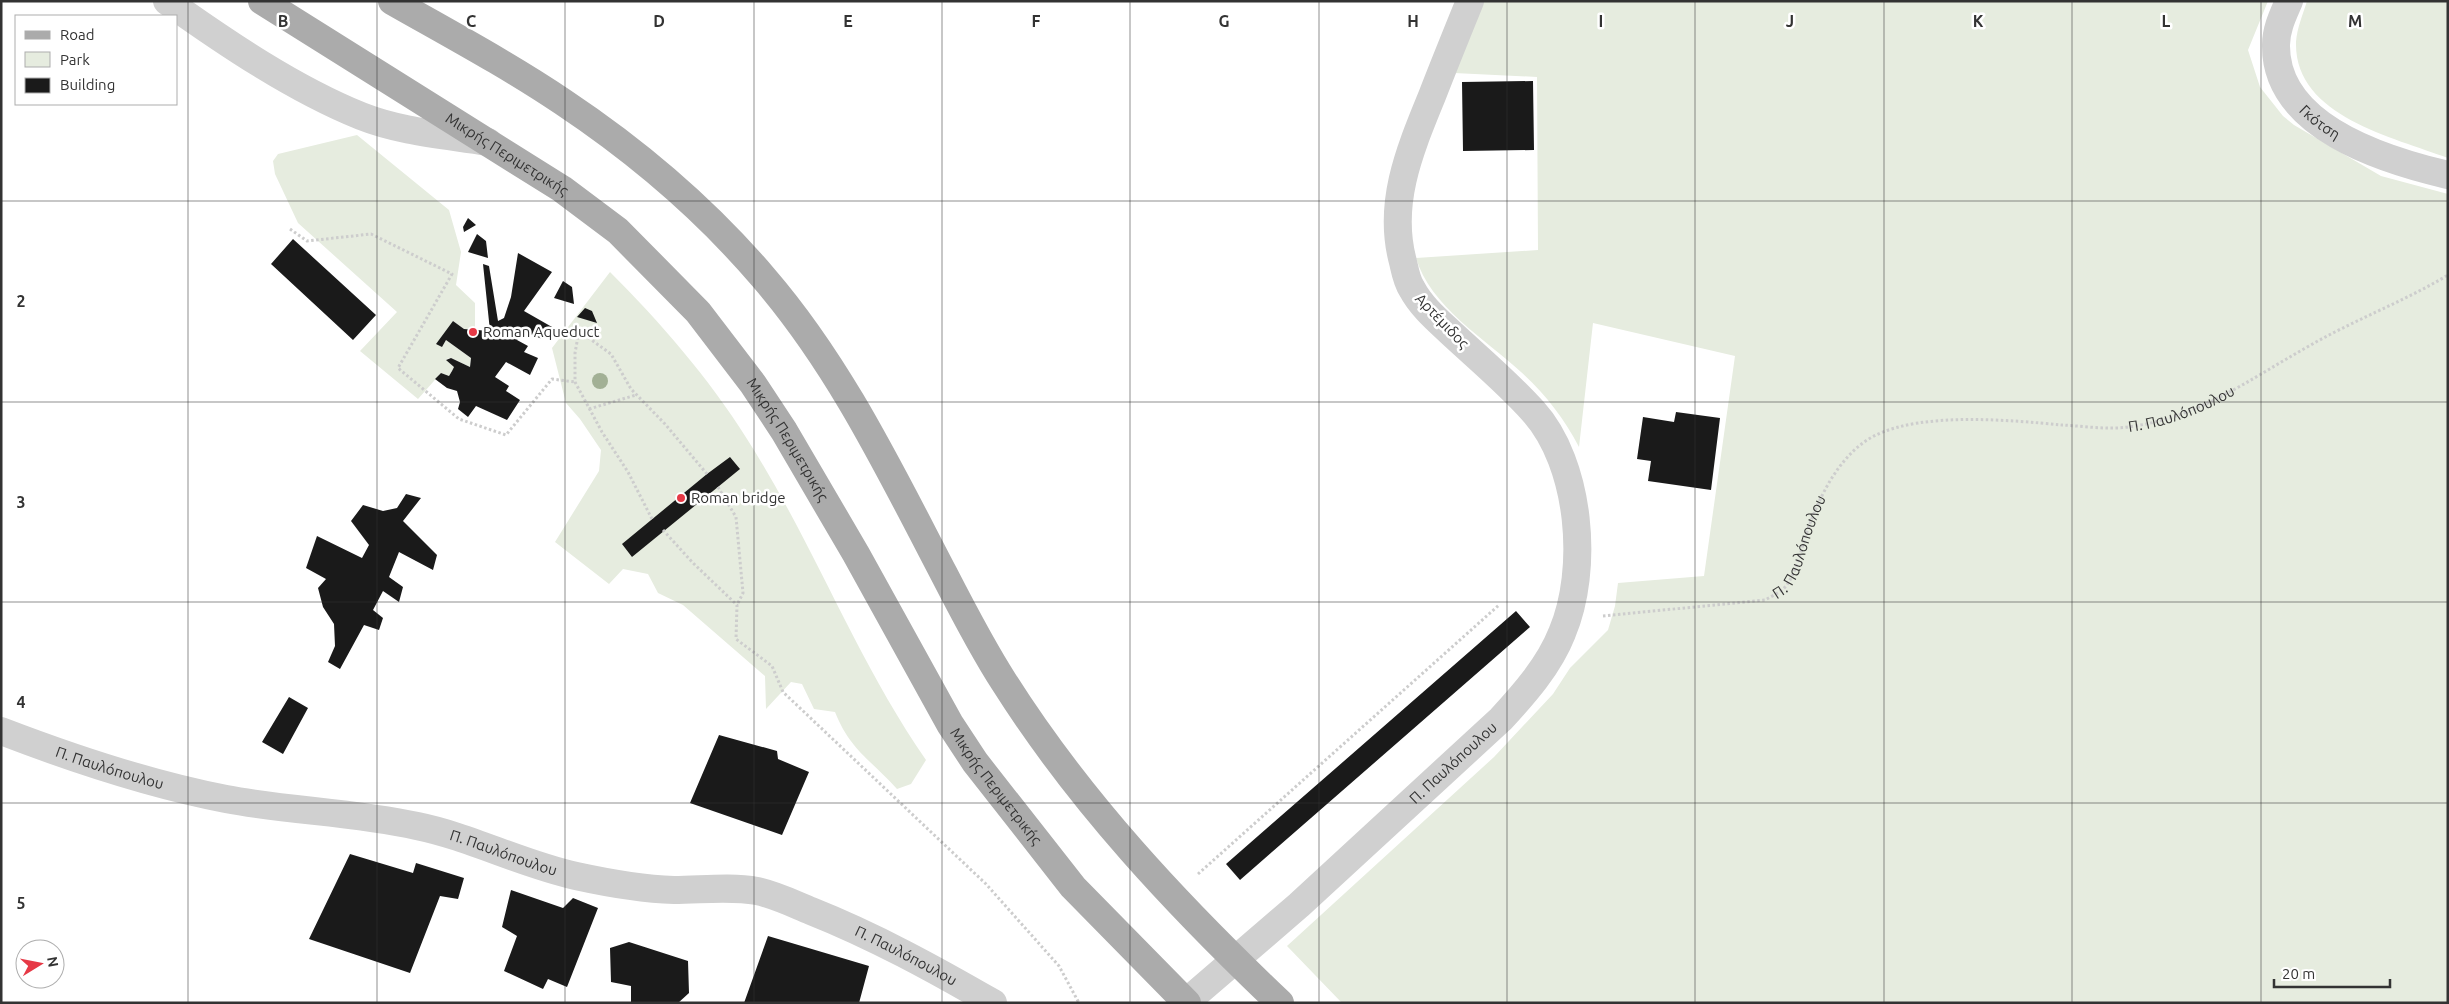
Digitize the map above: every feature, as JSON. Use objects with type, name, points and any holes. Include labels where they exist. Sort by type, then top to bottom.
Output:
[{"type":"main road","name":"Μικρής Περιμετρικής","points":[[262,1],[562,188],[618,231],[672,284],[713,330],[784,431],[856,554],[950,724],[975,762],[1073,887],[1186,1003]]},
{"type":"main road","points":[[392,1],[562,101],[620,142],[697,206],[763,277],[838,378],[874,440],[977,637],[1003,682],[1056,762],[1084,798],[1173,896],[1280,1003]]},
{"type":"street","points":[[166,1],[281,75],[361,116],[405,128],[490,142]]},
{"type":"street","name":"Αρτέμιδος","points":[[1470,1],[1403,172],[1397,207],[1402,261],[1411,288],[1426,309],[1534,412],[1549,432],[1558,452],[1572,496],[1576,523],[1575,582],[1568,620]]},
{"type":"street","name":"Γκότση","points":[[2289,1],[2278,28],[2276,45],[2283,78],[2301,108],[2315,120],[2357,145],[2408,166],[2448,175]]},
{"type":"street","name":"Π. Παυλόπουλου","points":[[1186,1003],[1300,905],[1501,719],[1530,687],[1554,650],[1568,620]]},
{"type":"street","name":"Π. Παυλόπουλου","points":[[1,730],[65,754],[166,786],[264,805],[351,814],[420,826],[464,839],[535,865],[574,876],[653,889],[758,892],[833,920],[947,976],[993,1003]]},
{"type":"path","points":[[290,229],[307,241],[371,234],[452,274],[398,368],[459,419],[506,435],[552,380],[575,382]]},
{"type":"path","name":"Π. Παυλόπουλου","points":[[1568,620],[1765,600],[1785,588],[1794,571],[1808,529],[1824,493],[1840,467],[1856,448],[1875,435],[1894,428],[1932,421],[2020,421],[2125,428],[2168,420],[2200,408],[2310,345],[2448,275]]},
{"type":"path","points":[[652,519],[628,472],[575,382],[575,353],[579,331],[611,354],[631,389],[707,474]]},
{"type":"path","points":[[589,408],[637,394]]},
{"type":"path","points":[[718,487],[736,517],[743,593],[737,605],[736,639],[772,666],[783,692],[986,884],[1059,966],[1079,1003]]},
{"type":"path","points":[[663,530],[737,605]]},
{"type":"path","points":[[1173,896],[1500,605]]},
{"type":"green space","points":[[1483,1],[2268,1],[2248,50],[2260,87],[2283,116],[2294,125],[2381,176],[2448,194],[2448,1003],[1342,1003],[1287,946],[1494,757],[1553,694],[1570,668],[1608,630],[1615,606],[1618,583],[1704,576],[1735,356],[1593,323],[1579,447],[1560,416],[1538,389],[1521,372],[1460,321],[1433,291],[1423,275],[1416,258],[1538,250],[1537,77],[1454,73]]},
{"type":"green space","points":[[2307,1],[2448,1],[2448,158],[2375,132],[2351,120],[2329,106],[2311,88],[2300,67],[2296,42]]},
{"type":"green space","points":[[357,135],[449,210],[461,252],[456,285],[475,303],[475,331],[464,329],[453,321],[442,347],[446,340],[471,358],[470,367],[451,358],[446,359],[454,367],[449,376],[441,373],[418,399],[360,351],[397,312],[298,223],[275,174],[273,161],[278,154]]},
{"type":"green space","points":[[610,272],[683,351],[717,394],[771,478],[878,682],[926,760],[911,784],[897,789],[854,745],[847,736],[835,712],[814,709],[802,684],[791,682],[766,709],[765,676],[683,605],[658,593],[648,574],[623,569],[609,584],[555,542],[599,471],[601,450],[580,419],[566,403],[552,348]]},
{"type":"building","points":[[1533,81],[1534,150],[1463,151],[1462,82]]},
{"type":"building","points":[[468,218],[476,225],[464,232],[463,227]]},
{"type":"building","points":[[477,234],[486,241],[488,258],[468,252]]},
{"type":"building","points":[[293,239],[376,315],[353,340],[271,264]]},
{"type":"building","points":[[518,253],[552,272],[524,311],[552,327],[542,339],[523,331],[517,340],[528,346],[524,352],[538,358],[530,375],[506,362],[495,377],[509,386],[506,391],[520,400],[507,420],[476,406],[468,417],[458,409],[460,402],[457,391],[447,388],[435,379],[441,373],[449,376],[452,371],[454,367],[446,360],[451,358],[470,367],[471,358],[446,340],[442,347],[436,344],[453,321],[464,329],[490,331],[483,264],[489,266],[498,321],[504,318],[511,297]]},
{"type":"building","points":[[563,281],[572,287],[574,304],[554,298]]},
{"type":"building","points":[[585,308],[592,311],[597,323],[577,317]]},
{"type":"building","points":[[1676,412],[1720,418],[1711,490],[1648,481],[1651,461],[1637,459],[1643,417],[1674,422]]},
{"type":"building","points":[[730,457],[740,469],[632,557],[622,544]]},
{"type":"building","points":[[406,494],[421,498],[403,521],[437,555],[433,570],[399,552],[389,577],[403,587],[399,602],[383,591],[373,610],[383,618],[379,630],[364,625],[340,669],[328,662],[335,646],[334,624],[323,607],[318,588],[326,579],[306,568],[317,536],[362,558],[369,545],[351,521],[363,505],[383,511],[397,508]]},
{"type":"building","points":[[1516,611],[1530,627],[1240,880],[1226,864]]},
{"type":"building","points":[[289,697],[308,708],[283,754],[262,742]]},
{"type":"building","points":[[719,735],[777,751],[778,759],[809,772],[782,835],[690,803]]},
{"type":"building","points":[[350,854],[413,873],[416,863],[464,878],[458,899],[440,896],[410,973],[309,939]]},
{"type":"building","points":[[511,890],[563,908],[573,898],[598,908],[567,987],[548,979],[543,989],[504,971],[517,936],[502,927]]},
{"type":"building","points":[[768,936],[869,966],[859,1003],[744,1003]]},
{"type":"building","points":[[629,942],[688,961],[689,993],[678,1003],[631,1003],[631,986],[611,982],[610,948]]},
{"type":"place","name":"Roman Aqueduct","points":[[473,332]]},
{"type":"place","name":"Roman bridge","points":[[681,498]]}]
